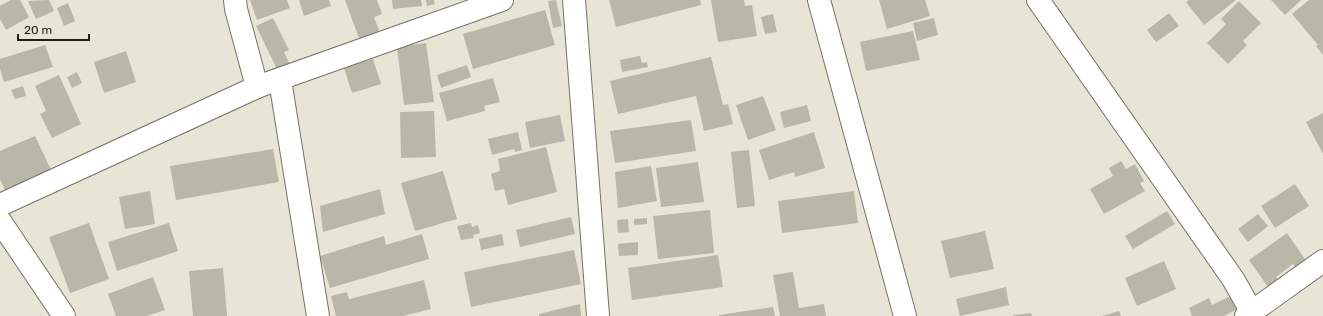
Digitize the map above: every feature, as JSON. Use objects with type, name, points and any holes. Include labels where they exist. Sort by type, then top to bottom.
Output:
[{"type":"street","points":[[236,0],[236,9],[257,87]]},
{"type":"street","points":[[0,205],[257,87],[502,0]]},
{"type":"street","points":[[574,0],[598,316]]},
{"type":"street","points":[[819,0],[906,316]]},
{"type":"street","points":[[1038,0],[1233,279],[1250,315],[1323,261]]},
{"type":"street","points":[[280,80],[318,316]]},
{"type":"street","points":[[0,221],[64,316]]},
{"type":"building","points":[[11,0],[20,0],[29,17],[6,30],[0,19],[0,6]]},
{"type":"building","points":[[49,0],[54,11],[36,19],[28,1]]},
{"type":"building","points":[[250,0],[287,0],[290,8],[257,20]]},
{"type":"building","points":[[299,0],[329,0],[331,6],[304,16]]},
{"type":"building","points":[[345,0],[377,0],[382,14],[374,17],[380,33],[360,41]]},
{"type":"building","points":[[392,0],[421,0],[422,6],[393,9]]},
{"type":"building","points":[[426,0],[434,0],[435,4],[427,6]]},
{"type":"building","points":[[556,0],[562,26],[553,28],[548,1]]},
{"type":"building","points":[[609,0],[700,0],[701,5],[616,27]]},
{"type":"building","points":[[711,0],[744,0],[745,6],[752,5],[757,36],[718,42]]},
{"type":"building","points":[[879,0],[925,0],[930,16],[887,29]]},
{"type":"building","points":[[1189,0],[1236,0],[1204,25],[1186,2]]},
{"type":"building","points":[[1271,0],[1301,0],[1285,15]]},
{"type":"building","points":[[1309,0],[1323,0],[1323,55],[1316,46],[1318,45],[1292,14]]},
{"type":"building","points":[[1239,1],[1261,23],[1243,41],[1247,45],[1228,64],[1207,43],[1226,24],[1221,19]]},
{"type":"building","points":[[68,3],[75,21],[64,26],[57,8]]},
{"type":"building","points":[[545,10],[555,45],[473,69],[463,34]]},
{"type":"building","points":[[1169,13],[1179,26],[1156,42],[1147,30]]},
{"type":"building","points":[[773,14],[777,32],[765,34],[761,17]]},
{"type":"building","points":[[273,18],[289,50],[284,52],[290,65],[278,71],[256,26]]},
{"type":"building","points":[[934,18],[938,35],[917,41],[913,23]]},
{"type":"building","points":[[913,31],[920,60],[866,71],[860,42]]},
{"type":"building","points":[[426,43],[434,102],[404,105],[397,47]]},
{"type":"building","points":[[45,45],[53,67],[4,82],[0,69],[0,59]]},
{"type":"building","points":[[126,51],[136,82],[104,93],[94,62]]},
{"type":"building","points":[[640,56],[642,63],[647,62],[648,67],[622,72],[620,60]]},
{"type":"building","points":[[711,57],[723,105],[728,104],[733,124],[704,131],[696,96],[618,114],[610,81]]},
{"type":"building","points":[[373,59],[381,84],[352,93],[344,68]]},
{"type":"building","points":[[467,65],[471,77],[441,88],[437,75]]},
{"type":"building","points":[[77,72],[82,83],[72,88],[67,77]]},
{"type":"building","points":[[59,75],[81,124],[52,138],[40,114],[46,111],[35,86]]},
{"type":"building","points":[[493,78],[500,102],[484,106],[485,111],[447,121],[439,93]]},
{"type":"building","points":[[23,86],[26,96],[15,99],[11,90]]},
{"type":"building","points":[[763,96],[776,130],[748,140],[736,105]]},
{"type":"building","points":[[807,105],[811,121],[784,128],[780,112]]},
{"type":"building","points":[[434,111],[436,157],[401,158],[400,112]]},
{"type":"building","points":[[1323,113],[1323,154],[1306,122]]},
{"type":"building","points":[[560,115],[565,141],[530,148],[525,122]]},
{"type":"building","points":[[691,120],[696,151],[615,163],[610,131]]},
{"type":"building","points":[[518,132],[522,150],[515,152],[514,149],[492,155],[488,139]]},
{"type":"building","points":[[814,132],[825,168],[795,177],[794,172],[769,180],[759,150]]},
{"type":"building","points":[[35,136],[51,170],[5,190],[0,179],[0,151]]},
{"type":"building","points":[[546,147],[557,192],[508,205],[504,189],[495,191],[491,174],[500,171],[498,159]]},
{"type":"building","points":[[273,149],[279,182],[176,200],[170,166]]},
{"type":"building","points":[[749,150],[755,206],[737,208],[731,152]]},
{"type":"building","points":[[1121,161],[1126,169],[1135,164],[1144,181],[1140,183],[1145,191],[1104,214],[1090,189],[1113,176],[1109,168]]},
{"type":"building","points":[[698,162],[704,202],[661,207],[656,168]]},
{"type":"building","points":[[651,166],[657,201],[618,208],[615,172]]},
{"type":"building","points":[[443,171],[457,219],[415,231],[401,183]]},
{"type":"building","points":[[1295,184],[1309,206],[1275,228],[1261,206]]},
{"type":"building","points":[[380,189],[385,214],[323,232],[320,206]]},
{"type":"building","points":[[150,191],[155,224],[125,229],[119,197]]},
{"type":"building","points":[[854,191],[858,223],[782,233],[778,201]]},
{"type":"building","points":[[710,210],[714,253],[658,259],[653,216]]},
{"type":"building","points":[[1167,211],[1175,224],[1133,249],[1125,236]]},
{"type":"building","points":[[1258,214],[1268,226],[1248,242],[1238,229]]},
{"type":"building","points":[[571,217],[575,234],[520,247],[516,230]]},
{"type":"building","points":[[647,218],[647,224],[634,225],[634,219]]},
{"type":"building","points":[[628,219],[629,232],[618,233],[617,220]]},
{"type":"building","points":[[89,223],[109,279],[70,293],[49,237]]},
{"type":"building","points":[[169,223],[178,251],[117,271],[108,242]]},
{"type":"building","points":[[471,223],[472,227],[478,225],[480,233],[473,235],[474,238],[461,240],[457,226]]},
{"type":"building","points":[[985,231],[994,269],[950,278],[941,241]]},
{"type":"building","points":[[1287,233],[1306,261],[1296,268],[1293,264],[1276,277],[1279,280],[1268,287],[1249,260]]},
{"type":"building","points":[[422,234],[429,259],[330,288],[320,256],[384,236],[386,245]]},
{"type":"building","points":[[502,234],[504,245],[481,250],[479,239]]},
{"type":"building","points":[[638,242],[638,255],[619,256],[618,244]]},
{"type":"building","points":[[574,250],[581,284],[471,307],[464,272]]},
{"type":"building","points":[[718,255],[723,287],[632,300],[628,268]]},
{"type":"building","points":[[1164,261],[1176,289],[1137,306],[1125,278]]},
{"type":"building","points":[[223,268],[227,316],[193,316],[189,271]]},
{"type":"building","points":[[793,272],[799,308],[824,304],[826,316],[780,316],[773,275]]},
{"type":"building","points":[[153,277],[165,310],[147,316],[116,316],[108,294]]},
{"type":"building","points":[[424,280],[431,309],[403,316],[336,316],[331,296],[347,292],[349,299]]},
{"type":"building","points":[[1006,287],[1009,305],[960,316],[956,299]]},
{"type":"building","points":[[1235,294],[1243,306],[1224,316],[1192,316],[1189,308],[1209,298],[1212,305]]},
{"type":"building","points":[[580,304],[581,316],[539,316],[539,314]]},
{"type":"building","points":[[773,307],[775,316],[719,316],[719,315]]},
{"type":"building","points":[[1119,311],[1121,316],[1102,316]]},
{"type":"building","points":[[1031,313],[1032,316],[1013,316],[1013,315]]}]
